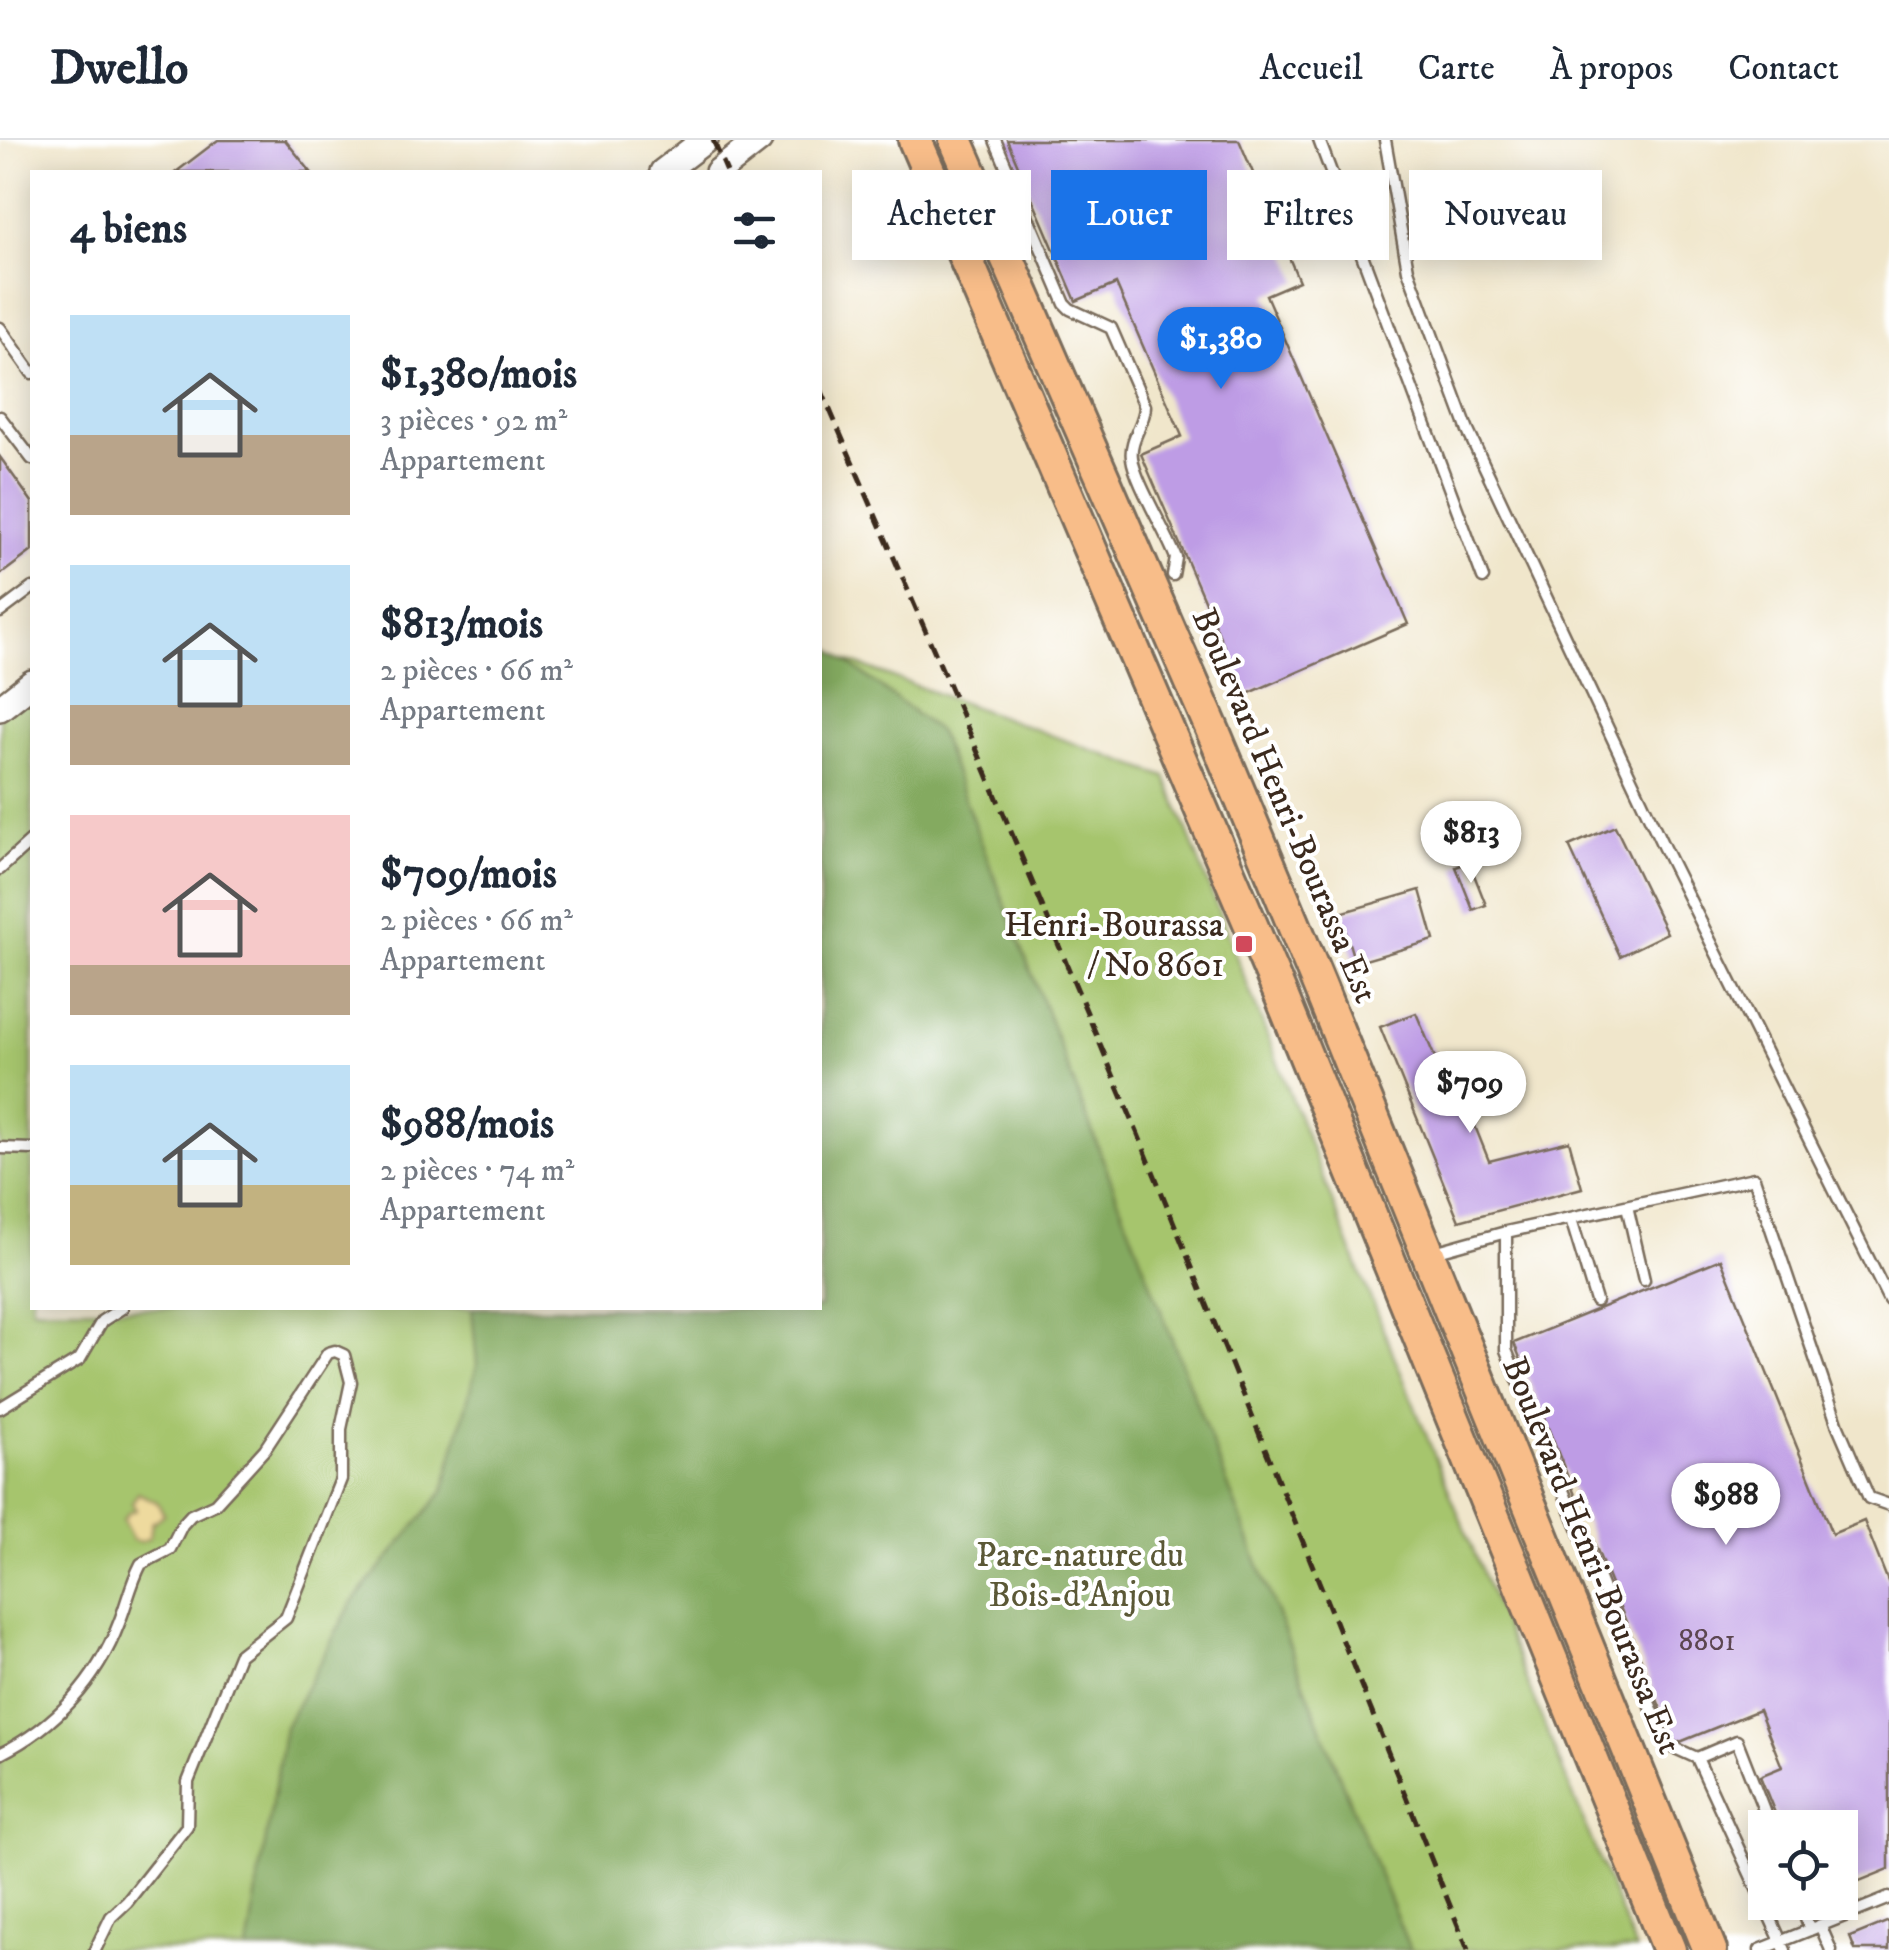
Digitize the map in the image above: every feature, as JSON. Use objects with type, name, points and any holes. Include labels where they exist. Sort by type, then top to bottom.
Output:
[{"type":"main road","name":"Boulevard Henri-Bourassa Est","points":[[915,140],[1182,758],[1587,1620],[1710,1950]]},
{"type":"main road","name":"Boulevard Henri-Bourassa Est","points":[[956,140],[1216,738],[1669,1950]]},
{"type":"street","points":[[666,170],[705,140]]},
{"type":"street","points":[[721,170],[760,140]]},
{"type":"street","points":[[0,708],[30,686]]},
{"type":"lane","points":[[995,140],[1065,304],[1110,328],[1145,406],[1145,416],[1133,443],[1132,461],[1176,558],[1173,575]]},
{"type":"lane","points":[[1319,140],[1482,578]]},
{"type":"lane","points":[[1385,140],[1408,270],[1468,431],[1664,848],[1889,1300]]},
{"type":"lane","points":[[0,328],[30,369]]},
{"type":"lane","points":[[0,418],[30,456]]},
{"type":"lane","points":[[0,612],[30,590]]},
{"type":"lane","points":[[1182,758],[1216,738]]},
{"type":"lane","points":[[0,869],[30,842]]},
{"type":"lane","points":[[0,1148],[30,1149]]},
{"type":"lane","points":[[1404,1236],[1506,1232],[1754,1178],[1838,1426],[1869,1498],[1889,1506]]},
{"type":"lane","points":[[1627,1206],[1644,1280]]},
{"type":"lane","points":[[1571,1219],[1596,1301]]},
{"type":"lane","points":[[1506,1232],[1506,1350],[1666,1744],[1697,1758],[1783,1946]]},
{"type":"lane","points":[[0,1408],[74,1365],[102,1320],[119,1310]]},
{"type":"lane","points":[[0,1754],[52,1721],[92,1678],[121,1620],[142,1564],[170,1549],[182,1525],[192,1515],[215,1504],[266,1449],[318,1363],[335,1350],[344,1355],[351,1382],[341,1429],[341,1479],[286,1618],[239,1655],[188,1782],[188,1826],[128,1902],[111,1917],[95,1950]]},
{"type":"lane","points":[[1587,1620],[1610,1609]]},
{"type":"lane","points":[[1697,1758],[1737,1740],[1763,1810]]},
{"type":"lane","points":[[1760,1950],[1783,1946],[1815,1927],[1889,1898]]},
{"type":"lane","points":[[1811,1920],[1831,1950]]},
{"type":"green space","name":"Parc-nature du Bois-d'Anjou","points":[[822,643],[939,732],[1410,1950],[247,1950],[285,1727],[352,1603],[443,1492],[477,1365],[472,1310],[822,1310]]},
{"type":"green space","name":"Parc-nature du Bois-d'Anjou","points":[[822,652],[1166,777],[1353,1255],[1636,1950],[0,1950],[0,709],[30,686],[30,1310],[822,1310]]},
{"type":"sand","points":[[138,1493],[157,1502],[164,1514],[152,1523],[150,1537],[141,1542],[132,1540],[123,1520],[136,1510],[132,1503]]},
{"type":"building","points":[[218,140],[285,140],[309,170],[179,170]]},
{"type":"building","points":[[1007,140],[1239,140],[1252,170],[1227,170],[1227,260],[1290,260],[1299,281],[1266,295],[1408,624],[1245,695],[1141,454],[1182,436],[1116,284],[1076,301],[1058,260],[1207,260],[1207,170],[1051,170],[1051,243],[1031,196],[1031,170],[1020,170]]},
{"type":"building","points":[[0,457],[30,499],[30,552],[0,575]]},
{"type":"building","points":[[1615,826],[1667,933],[1620,956],[1569,846]]},
{"type":"building","points":[[1469,862],[1486,905],[1473,910],[1456,867]]},
{"type":"building","points":[[1420,890],[1434,940],[1355,963],[1340,913]]},
{"type":"building","points":[[1416,1013],[1441,1072],[1452,1069],[1489,1161],[1569,1141],[1582,1188],[1459,1221],[1380,1027]]},
{"type":"building","points":[[1721,1259],[1832,1534],[1864,1521],[1889,1584],[1889,1869],[1858,1882],[1858,1810],[1774,1810],[1760,1776],[1782,1767],[1759,1710],[1675,1744],[1514,1343]]},
{"type":"building","points":[[1889,1921],[1889,1950],[1855,1950],[1850,1937]]},
{"type":"railway","points":[[713,140],[726,170]]},
{"type":"railway","points":[[822,392],[1140,1139],[1468,1950]]},
{"type":"place","name":"Henri-Bourassa / No 8601","points":[[1244,944]]}]
